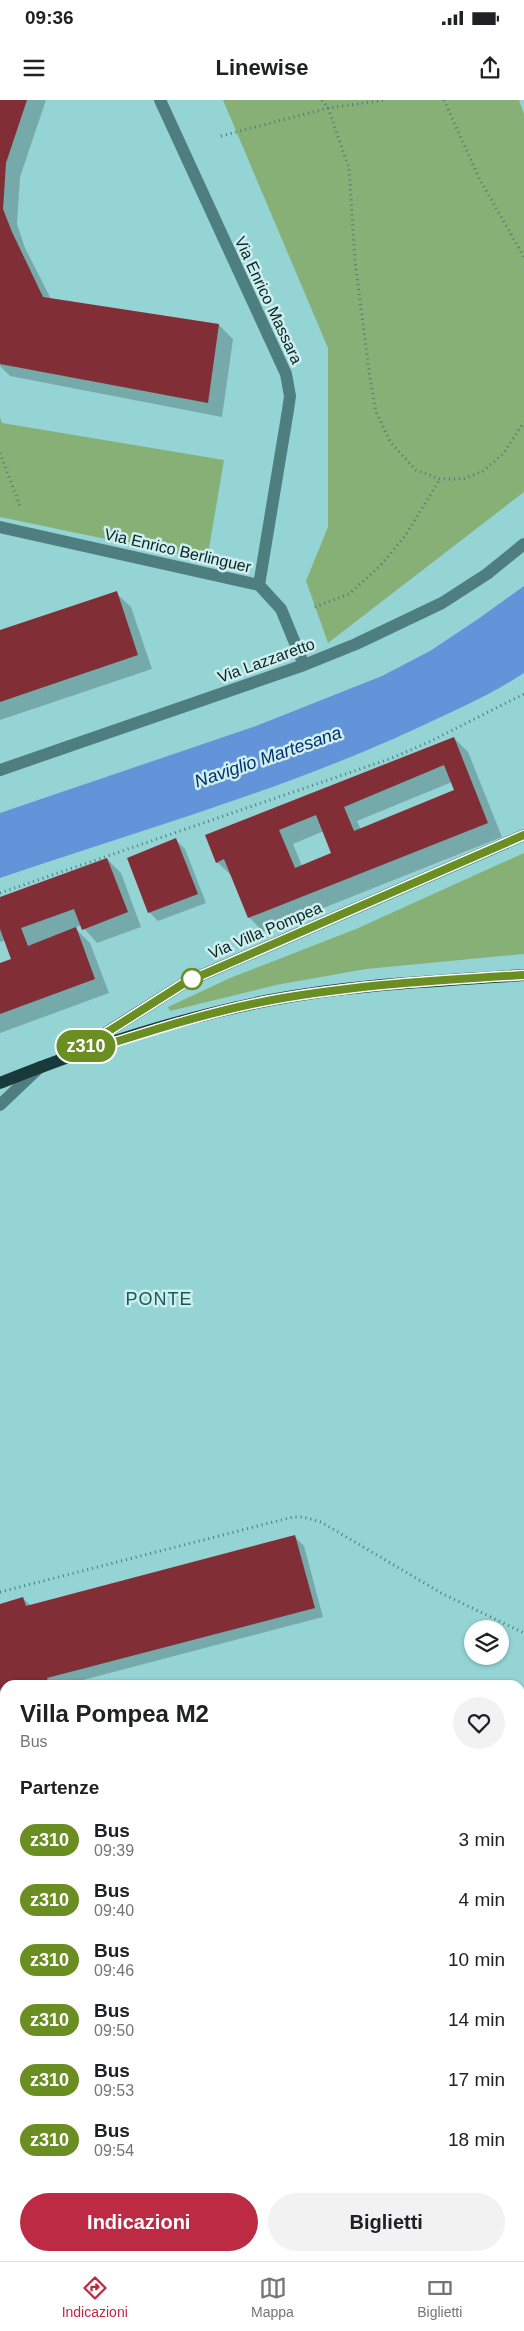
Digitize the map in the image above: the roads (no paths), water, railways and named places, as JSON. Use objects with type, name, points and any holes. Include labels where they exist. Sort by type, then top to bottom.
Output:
[{"type":"main road","points":[[68,1057],[209,1014],[272,1000],[358,988],[524,975]]},
{"type":"main road","name":"Via Villa Pompea","points":[[0,1083],[68,1057]]},
{"type":"street","name":"Via Enrico Massara","points":[[160,100],[286,374],[290,396],[259,585]]},
{"type":"street","name":"Via Enrico Berlinguer","points":[[0,527],[259,585],[281,609],[304,664]]},
{"type":"street","name":"Via Lazzaretto","points":[[0,770],[304,664],[356,644],[442,604],[487,574],[524,544]]},
{"type":"street","name":"Via Villa Pompea","points":[[68,1057],[186,982],[524,835]]},
{"type":"street","points":[[0,1105],[40,1067]]},
{"type":"water","name":"Naviglio Martesana","points":[[524,586],[524,673],[497,689],[413,730],[312,772],[208,809],[0,878],[0,813],[256,726],[382,676],[430,651]]},
{"type":"district","name":"PONTE","points":[[159,1299]]}]
